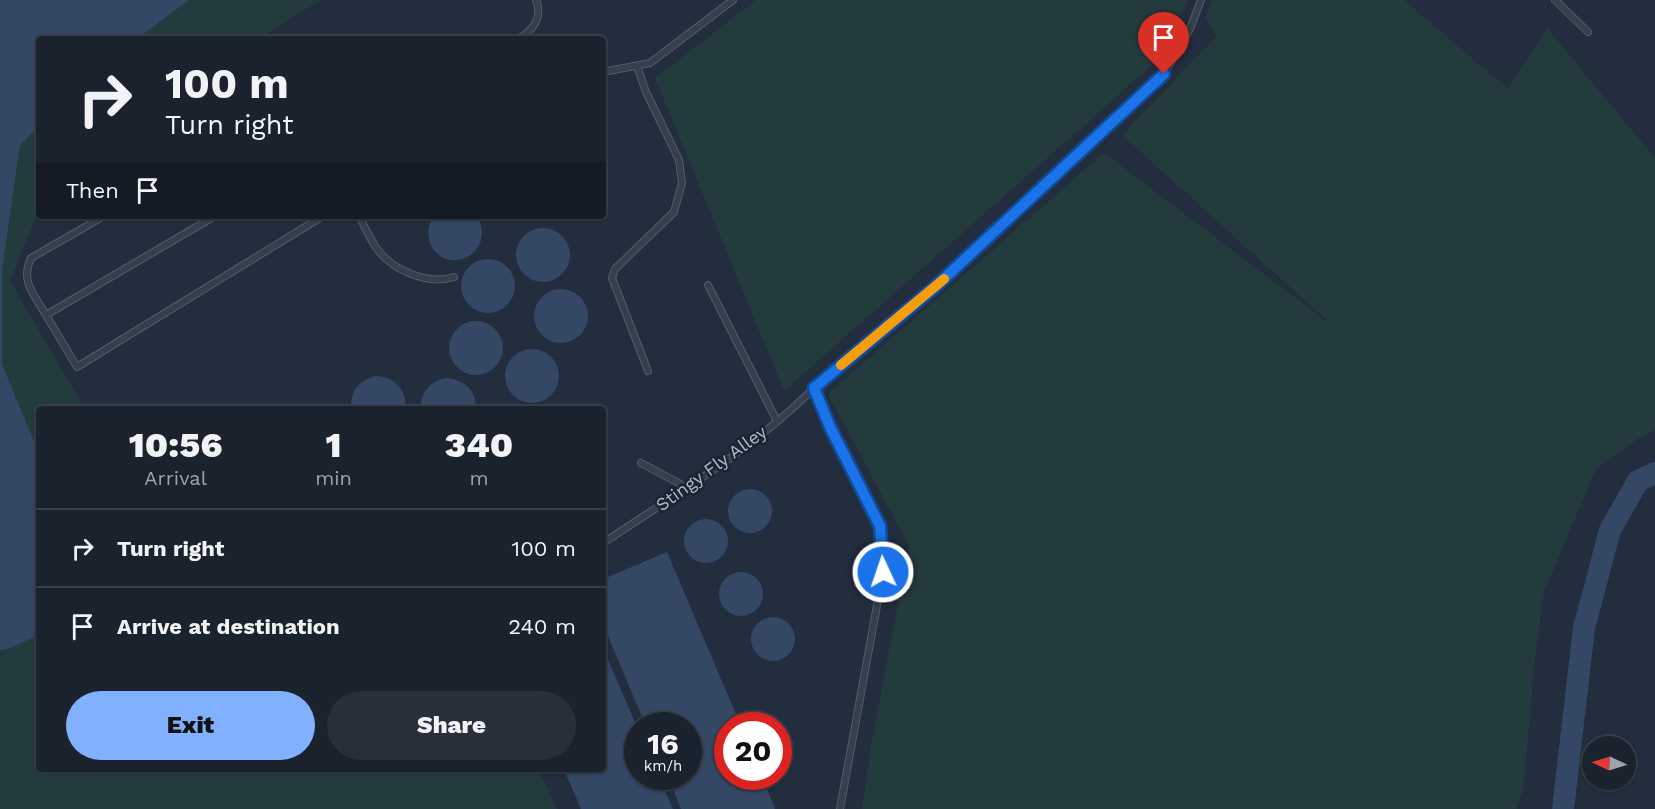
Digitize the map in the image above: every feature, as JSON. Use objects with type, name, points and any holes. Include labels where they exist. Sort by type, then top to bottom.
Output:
[{"type":"lane","points":[[529,36],[540,13],[536,0]]},
{"type":"lane","points":[[606,71],[650,63],[733,0]]},
{"type":"lane","name":"Stingy Fly Alley","points":[[606,541],[729,459],[936,286],[1164,74],[1190,29],[1201,0]]},
{"type":"lane","points":[[1555,0],[1588,32]]},
{"type":"lane","points":[[637,66],[646,92],[679,160],[682,173],[674,212],[615,269],[612,278],[648,371]]},
{"type":"lane","points":[[99,219],[31,258],[25,269],[26,280],[77,367],[318,219]]},
{"type":"lane","points":[[46,315],[210,219]]},
{"type":"lane","points":[[361,219],[378,250],[399,268],[428,279],[454,277]]},
{"type":"lane","points":[[708,285],[777,421]]},
{"type":"lane","points":[[814,388],[830,427],[880,526],[882,549],[883,572],[840,809]]},
{"type":"lane","points":[[641,464],[687,487]]},
{"type":"green space","points":[[189,0],[321,0],[263,36],[141,36]]},
{"type":"green space","points":[[756,0],[1188,0],[1158,60],[784,391],[655,78]]},
{"type":"green space","points":[[1212,0],[1404,0],[1508,89],[1547,28],[1655,158],[1655,430],[1636,440],[1596,469],[1544,592],[1534,666],[1524,786],[1517,809],[862,809],[871,746],[909,546],[828,394],[1104,153],[1334,327],[1122,135],[1217,36],[1205,19]]},
{"type":"green space","points":[[36,130],[36,217],[10,281],[83,406],[36,406],[36,451],[2,364],[2,271],[20,145]]},
{"type":"green space","points":[[36,636],[36,772],[540,772],[557,809],[0,809],[0,650],[8,649]]},
{"type":"water","points":[[0,0],[189,0],[141,36],[36,36],[36,130],[20,145],[2,271],[2,364],[36,447],[36,636],[8,649],[0,650]]},
{"type":"water","points":[[432,219],[478,219],[482,230],[480,242],[475,251],[467,257],[457,260],[446,259],[437,253],[430,243],[429,225]]},
{"type":"water","points":[[538,228],[548,228],[558,232],[566,240],[570,255],[566,270],[558,278],[548,282],[538,282],[528,278],[520,270],[516,260],[516,250],[520,240],[528,232]]},
{"type":"water","points":[[483,259],[493,259],[503,263],[511,271],[515,286],[511,301],[503,309],[493,313],[483,313],[473,309],[465,301],[461,291],[461,281],[465,271],[473,263]]},
{"type":"water","points":[[556,289],[566,289],[576,293],[584,301],[588,316],[584,331],[576,339],[566,343],[556,343],[546,339],[538,331],[534,321],[534,311],[538,301],[546,293]]},
{"type":"water","points":[[471,321],[481,321],[491,325],[499,333],[503,348],[499,363],[491,371],[481,375],[471,375],[461,371],[453,363],[449,353],[449,343],[453,333],[461,325]]},
{"type":"water","points":[[527,349],[537,349],[547,353],[555,361],[559,376],[555,391],[547,399],[537,403],[527,403],[517,399],[509,391],[505,381],[505,371],[509,361],[517,353]]},
{"type":"water","points":[[375,376],[394,382],[402,390],[405,406],[351,406],[356,388]]},
{"type":"water","points":[[445,378],[463,383],[472,391],[475,406],[421,406],[424,393],[434,382]]},
{"type":"water","points":[[750,489],[766,495],[772,511],[766,527],[750,533],[734,527],[728,511],[734,495]]},
{"type":"water","points":[[706,519],[722,525],[728,541],[722,557],[706,563],[690,557],[684,541],[690,525]]},
{"type":"water","points":[[667,552],[735,712],[714,712],[714,790],[767,790],[775,809],[681,809],[673,790],[702,790],[702,712],[640,712],[606,631],[606,578]]},
{"type":"water","points":[[741,572],[757,578],[763,594],[757,610],[741,616],[725,610],[719,594],[725,578]]},
{"type":"water","points":[[773,617],[789,623],[795,639],[789,655],[773,661],[757,655],[751,639],[757,623]]},
{"type":"water","points":[[606,655],[631,712],[624,712],[624,790],[665,790],[673,809],[581,809],[565,772],[606,772]]},
{"type":"waterway","points":[[1563,809],[1584,628],[1610,530],[1638,481],[1655,473]]},
{"type":"slow traffic","points":[[841,365],[944,279]]},
{"type":"route","points":[[883,572],[880,526],[830,427],[814,388],[936,286],[1164,74]]}]
